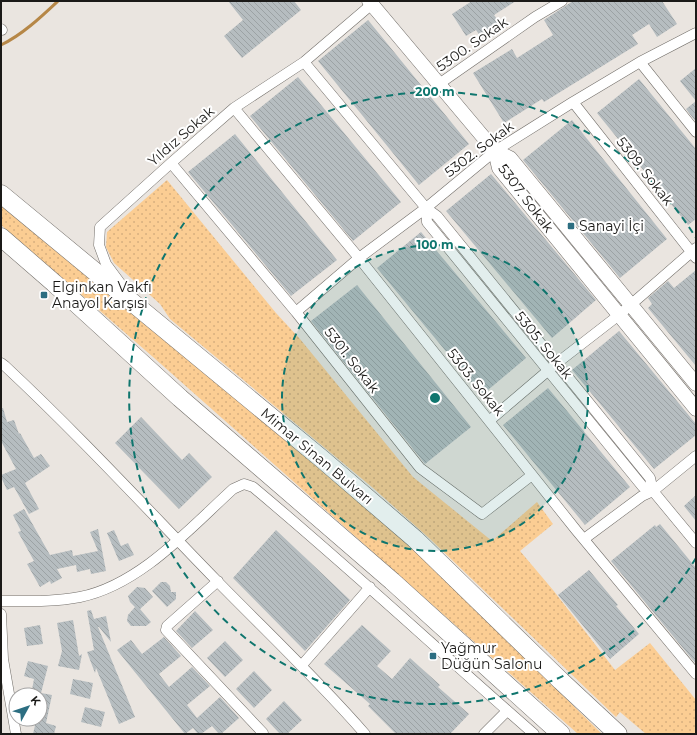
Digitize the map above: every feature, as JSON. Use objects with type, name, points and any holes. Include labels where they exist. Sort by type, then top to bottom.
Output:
[{"type":"highway","name":"Mimar Sinan Bulvarı","points":[[1,194],[322,459],[415,539],[561,681],[618,734]]},
{"type":"highway","points":[[1,237],[60,288],[180,398],[322,520],[562,734]]},
{"type":"street","name":"5300. Sokak","points":[[439,84],[535,17],[562,1]]},
{"type":"street","points":[[370,2],[495,151]]},
{"type":"street","name":"Yıldız Sokak","points":[[153,319],[106,264],[99,245],[100,227],[234,108],[304,62],[370,2]]},
{"type":"street","name":"5302. Sokak","points":[[296,312],[359,258],[426,208],[495,151],[640,62],[696,33]]},
{"type":"street","name":"5305. Sokak","points":[[304,62],[426,208],[437,216],[557,363],[650,478],[653,491]]},
{"type":"street","points":[[640,62],[696,132]]},
{"type":"street","name":"5309. Sokak","points":[[573,102],[694,253]]},
{"type":"street","name":"5303. Sokak","points":[[234,108],[359,258],[584,539],[696,674]]},
{"type":"street","name":"5307. Sokak","points":[[495,151],[510,158],[696,384]]},
{"type":"street","name":"5307. Sokak","points":[[495,151],[499,168],[696,409]]},
{"type":"street","name":"5301. Sokak","points":[[171,163],[296,312],[420,468],[482,514],[532,474]]},
{"type":"street","name":"5305. Sokak","points":[[426,208],[427,222],[644,487],[653,491],[696,543]]},
{"type":"street","points":[[489,421],[557,363],[619,315],[694,253]]},
{"type":"street","points":[[1,363],[48,407],[218,582],[302,665],[365,734]]},
{"type":"street","points":[[584,539],[642,496],[653,491],[696,456]]},
{"type":"street","points":[[1,601],[54,600],[82,596],[119,583],[151,564],[233,489],[244,484],[253,486],[325,547],[438,650],[534,734]]},
{"type":"street","points":[[322,520],[325,547]]},
{"type":"street","points":[[218,582],[167,626],[166,630],[264,734]]},
{"type":"street","points":[[302,665],[370,587]]},
{"type":"street","points":[[1,614],[3,659],[16,734]]},
{"type":"street","points":[[484,734],[508,711]]},
{"type":"shaded area","points":[[167,180],[413,477],[492,541],[537,502],[553,524],[520,551],[553,590],[615,670],[650,643],[696,700],[696,734],[646,734],[620,712],[616,717],[429,538],[373,488],[170,319],[160,304],[114,263],[106,247],[107,232]]},
{"type":"shaded area","points":[[1,204],[166,340],[410,545],[602,734],[578,734],[153,357],[1,225]]},
{"type":"building","points":[[228,1],[294,1],[301,10],[242,58],[224,36],[243,20]]},
{"type":"building","points":[[472,1],[516,1],[494,15],[500,23],[480,36],[476,30],[466,36],[452,14]]},
{"type":"building","points":[[573,1],[662,1],[677,24],[657,37],[649,24],[632,35],[638,44],[544,102],[542,99],[504,123],[473,73],[512,49],[517,58],[553,35],[544,20]]},
{"type":"building","points":[[368,20],[469,144],[419,185],[318,61]]},
{"type":"building","points":[[696,68],[696,101],[680,81]]},
{"type":"building","points":[[298,77],[401,202],[353,241],[250,116]]},
{"type":"building","points":[[639,79],[696,149],[696,219],[688,225],[597,113]]},
{"type":"building","points":[[696,101],[696,122],[686,109]]},
{"type":"building","points":[[572,120],[667,239],[620,278],[523,160]]},
{"type":"building","points":[[235,134],[337,260],[291,296],[188,172]]},
{"type":"building","points":[[491,174],[596,300],[552,338],[446,211]]},
{"type":"building","points":[[421,232],[526,358],[482,395],[377,268]]},
{"type":"building","points":[[696,270],[696,366],[648,308],[652,304],[648,298],[668,281],[674,288]]},
{"type":"building","points":[[357,285],[471,427],[425,464],[311,321]]},
{"type":"building","points":[[619,331],[696,424],[696,435],[654,469],[572,370]]},
{"type":"building","points":[[548,388],[630,487],[585,525],[503,425]]},
{"type":"building","points":[[1,408],[3,408],[7,422],[14,420],[19,434],[20,433],[34,458],[41,454],[50,466],[25,483],[39,509],[29,514],[14,487],[7,490],[1,477],[1,475],[16,469],[1,441]]},
{"type":"building","points":[[141,417],[182,460],[189,453],[212,477],[179,509],[115,443]]},
{"type":"building","points":[[696,495],[696,521],[684,506]]},
{"type":"building","points":[[24,509],[50,555],[72,550],[73,556],[98,551],[90,532],[98,529],[106,571],[91,574],[90,569],[77,572],[76,565],[57,569],[62,578],[51,584],[50,581],[40,587],[27,564],[34,561],[18,532],[21,531],[13,515]]},
{"type":"building","points":[[660,524],[696,568],[696,664],[611,561],[655,525],[656,527]]},
{"type":"building","points":[[114,530],[121,546],[128,543],[134,555],[119,561],[107,533]]},
{"type":"building","points":[[276,530],[350,600],[305,651],[233,578]]},
{"type":"building","points":[[589,570],[618,605],[616,606],[639,634],[610,659],[558,595]]},
{"type":"building","points":[[161,582],[166,582],[170,586],[171,592],[176,592],[176,599],[167,607],[152,591]]},
{"type":"building","points":[[137,587],[145,588],[153,597],[140,609],[151,622],[146,626],[131,626],[127,621],[128,615],[135,607],[130,602],[128,596]]},
{"type":"building","points":[[91,610],[94,619],[106,616],[111,642],[98,627],[135,717],[119,724],[96,668],[95,673],[87,652],[94,650],[87,611]]},
{"type":"building","points":[[195,611],[213,630],[192,648],[176,631]]},
{"type":"building","points":[[73,620],[79,656],[82,654],[79,670],[58,666],[62,651],[57,623]]},
{"type":"building","points":[[40,625],[43,644],[27,646],[24,628]]},
{"type":"building","points":[[362,625],[391,651],[377,666],[392,679],[410,658],[440,685],[438,687],[469,714],[450,734],[396,734],[368,706],[370,704],[324,664]]},
{"type":"building","points":[[164,637],[181,656],[159,674],[169,687],[192,667],[210,686],[187,705],[197,718],[220,697],[239,718],[221,734],[219,734],[212,726],[201,734],[198,734],[193,728],[185,734],[117,650],[131,640],[142,654]]},
{"type":"building","points":[[225,641],[243,660],[225,677],[207,658]]},
{"type":"building","points":[[28,661],[48,666],[43,687],[32,687],[34,679],[24,676]]},
{"type":"building","points":[[254,671],[272,690],[254,708],[236,689]]},
{"type":"building","points":[[73,679],[93,683],[90,699],[70,694]]},
{"type":"building","points":[[48,694],[52,695],[48,714]]},
{"type":"building","points":[[284,701],[302,720],[287,734],[280,734],[266,719]]},
{"type":"building","points":[[85,707],[105,712],[101,727],[81,722]]},
{"type":"building","points":[[48,724],[56,726],[54,734],[33,734],[35,727],[48,727]]},
{"type":"waterway","points":[[1,45],[24,31],[58,1]]},
{"type":"place","name":"Sanayi İçi","points":[[571,226]]},
{"type":"place","name":"Elginkan Vakfı Anayol Karşısı","points":[[44,295]]},
{"type":"place","name":"Yağmur Düğün Salonu","points":[[433,656]]}]
